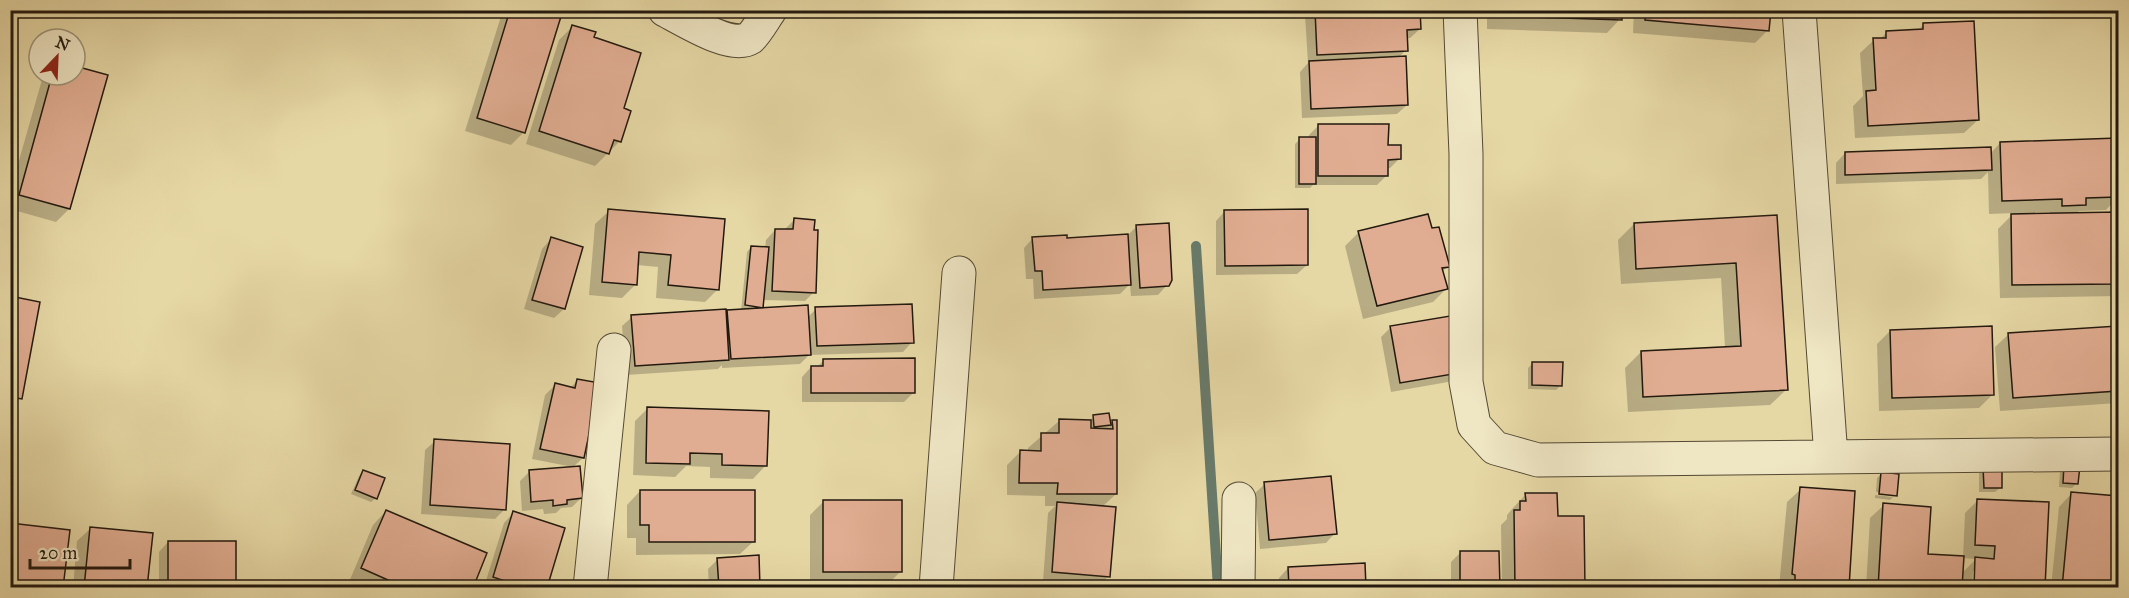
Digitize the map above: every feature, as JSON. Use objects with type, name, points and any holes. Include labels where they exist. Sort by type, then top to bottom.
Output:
[{"type":"street","points":[[665,10],[735,42],[750,38],[770,10]]},
{"type":"street","points":[[1460,10],[1466,154],[1466,382],[1474,425],[1495,448],[1538,460],[2118,453]]},
{"type":"street","points":[[1799,10],[1831,457]]},
{"type":"street","points":[[936,588],[959,273]]},
{"type":"street","points":[[590,588],[614,350]]},
{"type":"street","points":[[1238,588],[1239,499]]},
{"type":"building","points":[[510,10],[563,10],[525,133],[477,118]]},
{"type":"building","points":[[1315,10],[1420,10],[1421,29],[1407,30],[1408,51],[1317,55]]},
{"type":"building","points":[[1500,10],[1622,10],[1622,20],[1500,16]]},
{"type":"building","points":[[1646,10],[1771,10],[1769,31],[1645,20]]},
{"type":"building","points":[[1974,21],[1979,120],[1868,126],[1866,91],[1876,90],[1873,38],[1886,38],[1886,31],[1923,29],[1923,23]]},
{"type":"building","points":[[572,25],[596,32],[594,37],[641,53],[624,108],[631,111],[621,142],[614,140],[609,154],[539,131]]},
{"type":"building","points":[[1406,56],[1408,105],[1311,109],[1309,61]]},
{"type":"building","points":[[87,69],[108,75],[70,209],[19,195],[49,87],[87,87]]},
{"type":"building","points":[[1318,124],[1389,124],[1388,145],[1401,145],[1401,159],[1388,160],[1388,176],[1318,176]]},
{"type":"building","points":[[1299,137],[1316,137],[1316,184],[1299,184]]},
{"type":"building","points":[[2118,138],[2118,197],[2086,198],[2086,205],[2062,206],[2062,199],[2002,201],[2000,142]]},
{"type":"building","points":[[1991,147],[1992,170],[1845,175],[1845,152]]},
{"type":"building","points":[[608,209],[725,219],[719,290],[668,285],[671,255],[639,252],[637,285],[602,282]]},
{"type":"building","points":[[1308,209],[1308,265],[1225,266],[1224,210]]},
{"type":"building","points":[[2118,212],[2118,284],[2012,285],[2011,214]]},
{"type":"building","points":[[1428,214],[1432,228],[1439,227],[1450,267],[1442,268],[1448,289],[1377,306],[1358,231]]},
{"type":"building","points":[[1777,215],[1788,390],[1643,397],[1641,351],[1741,346],[1736,263],[1636,269],[1634,223]]},
{"type":"building","points":[[794,218],[815,220],[814,230],[818,230],[816,293],[772,291],[775,229],[793,229]]},
{"type":"building","points":[[1169,223],[1172,280],[1169,286],[1140,288],[1136,225]]},
{"type":"building","points":[[1128,234],[1131,285],[1043,290],[1042,271],[1035,271],[1032,237],[1067,235],[1067,238]]},
{"type":"building","points":[[551,237],[583,247],[565,309],[532,300]]},
{"type":"building","points":[[751,246],[769,247],[763,308],[745,305]]},
{"type":"building","points":[[10,296],[40,302],[22,399],[10,397]]},
{"type":"building","points":[[912,304],[914,343],[817,346],[815,307]]},
{"type":"building","points":[[808,305],[811,355],[731,359],[727,310]]},
{"type":"building","points":[[726,309],[729,360],[635,366],[631,315]]},
{"type":"building","points":[[1450,316],[1459,373],[1400,383],[1390,326]]},
{"type":"building","points":[[1992,326],[1994,395],[1892,398],[1890,330]]},
{"type":"building","points":[[2118,326],[2118,391],[2013,398],[2008,333]]},
{"type":"building","points":[[915,358],[915,393],[811,393],[811,366],[823,366],[823,359]]},
{"type":"building","points":[[1532,362],[1563,362],[1562,386],[1532,385]]},
{"type":"building","points":[[577,379],[600,383],[584,458],[540,449],[555,383],[575,388]]},
{"type":"building","points":[[647,407],[769,411],[767,466],[722,465],[722,454],[690,453],[690,464],[646,463]]},
{"type":"building","points":[[1109,413],[1111,425],[1094,427],[1093,415]]},
{"type":"building","points":[[1059,419],[1091,420],[1091,428],[1113,429],[1112,420],[1117,420],[1117,494],[1057,494],[1058,483],[1019,483],[1020,450],[1041,451],[1041,433],[1059,433]]},
{"type":"building","points":[[434,439],[510,444],[506,510],[430,505]]},
{"type":"building","points":[[2064,464],[2080,466],[2078,484],[2063,483]]},
{"type":"building","points":[[580,466],[583,498],[567,500],[567,504],[553,506],[553,500],[531,502],[529,470]]},
{"type":"building","points":[[1983,467],[2002,467],[2002,488],[1984,488]]},
{"type":"building","points":[[363,470],[385,478],[377,499],[355,490]]},
{"type":"building","points":[[1881,472],[1899,474],[1897,496],[1879,494]]},
{"type":"building","points":[[1331,476],[1337,534],[1269,540],[1264,482]]},
{"type":"building","points":[[1800,487],[1855,491],[1849,588],[1795,588],[1795,575],[1792,574]]},
{"type":"building","points":[[640,490],[755,490],[755,542],[649,542],[649,525],[640,525]]},
{"type":"building","points":[[2071,492],[2118,496],[2118,588],[2062,588]]},
{"type":"building","points":[[1525,493],[1557,493],[1558,516],[1584,516],[1585,588],[1515,588],[1514,510],[1520,510],[1520,501],[1526,501]]},
{"type":"building","points":[[1977,499],[2049,502],[2045,588],[1974,588],[1975,557],[1994,559],[1995,546],[1975,545]]},
{"type":"building","points":[[823,500],[902,500],[902,572],[823,572]]},
{"type":"building","points":[[1057,502],[1116,507],[1110,577],[1052,572]]},
{"type":"building","points":[[1883,503],[1931,507],[1928,554],[1964,556],[1962,588],[1878,588]]},
{"type":"building","points":[[386,510],[487,553],[473,588],[406,588],[361,568]]},
{"type":"building","points":[[513,511],[565,528],[547,588],[513,588],[510,586],[511,583],[493,577]]},
{"type":"building","points":[[10,523],[70,530],[63,588],[10,588]]},
{"type":"building","points":[[90,527],[153,533],[147,588],[84,588]]},
{"type":"building","points":[[168,541],[236,541],[236,586],[168,586]]},
{"type":"building","points":[[1460,551],[1499,551],[1500,588],[1460,588]]},
{"type":"building","points":[[759,555],[760,588],[719,588],[717,558]]},
{"type":"building","points":[[1365,563],[1366,588],[1289,588],[1288,567]]},
{"type":"waterway","points":[[1196,246],[1218,588]]}]
